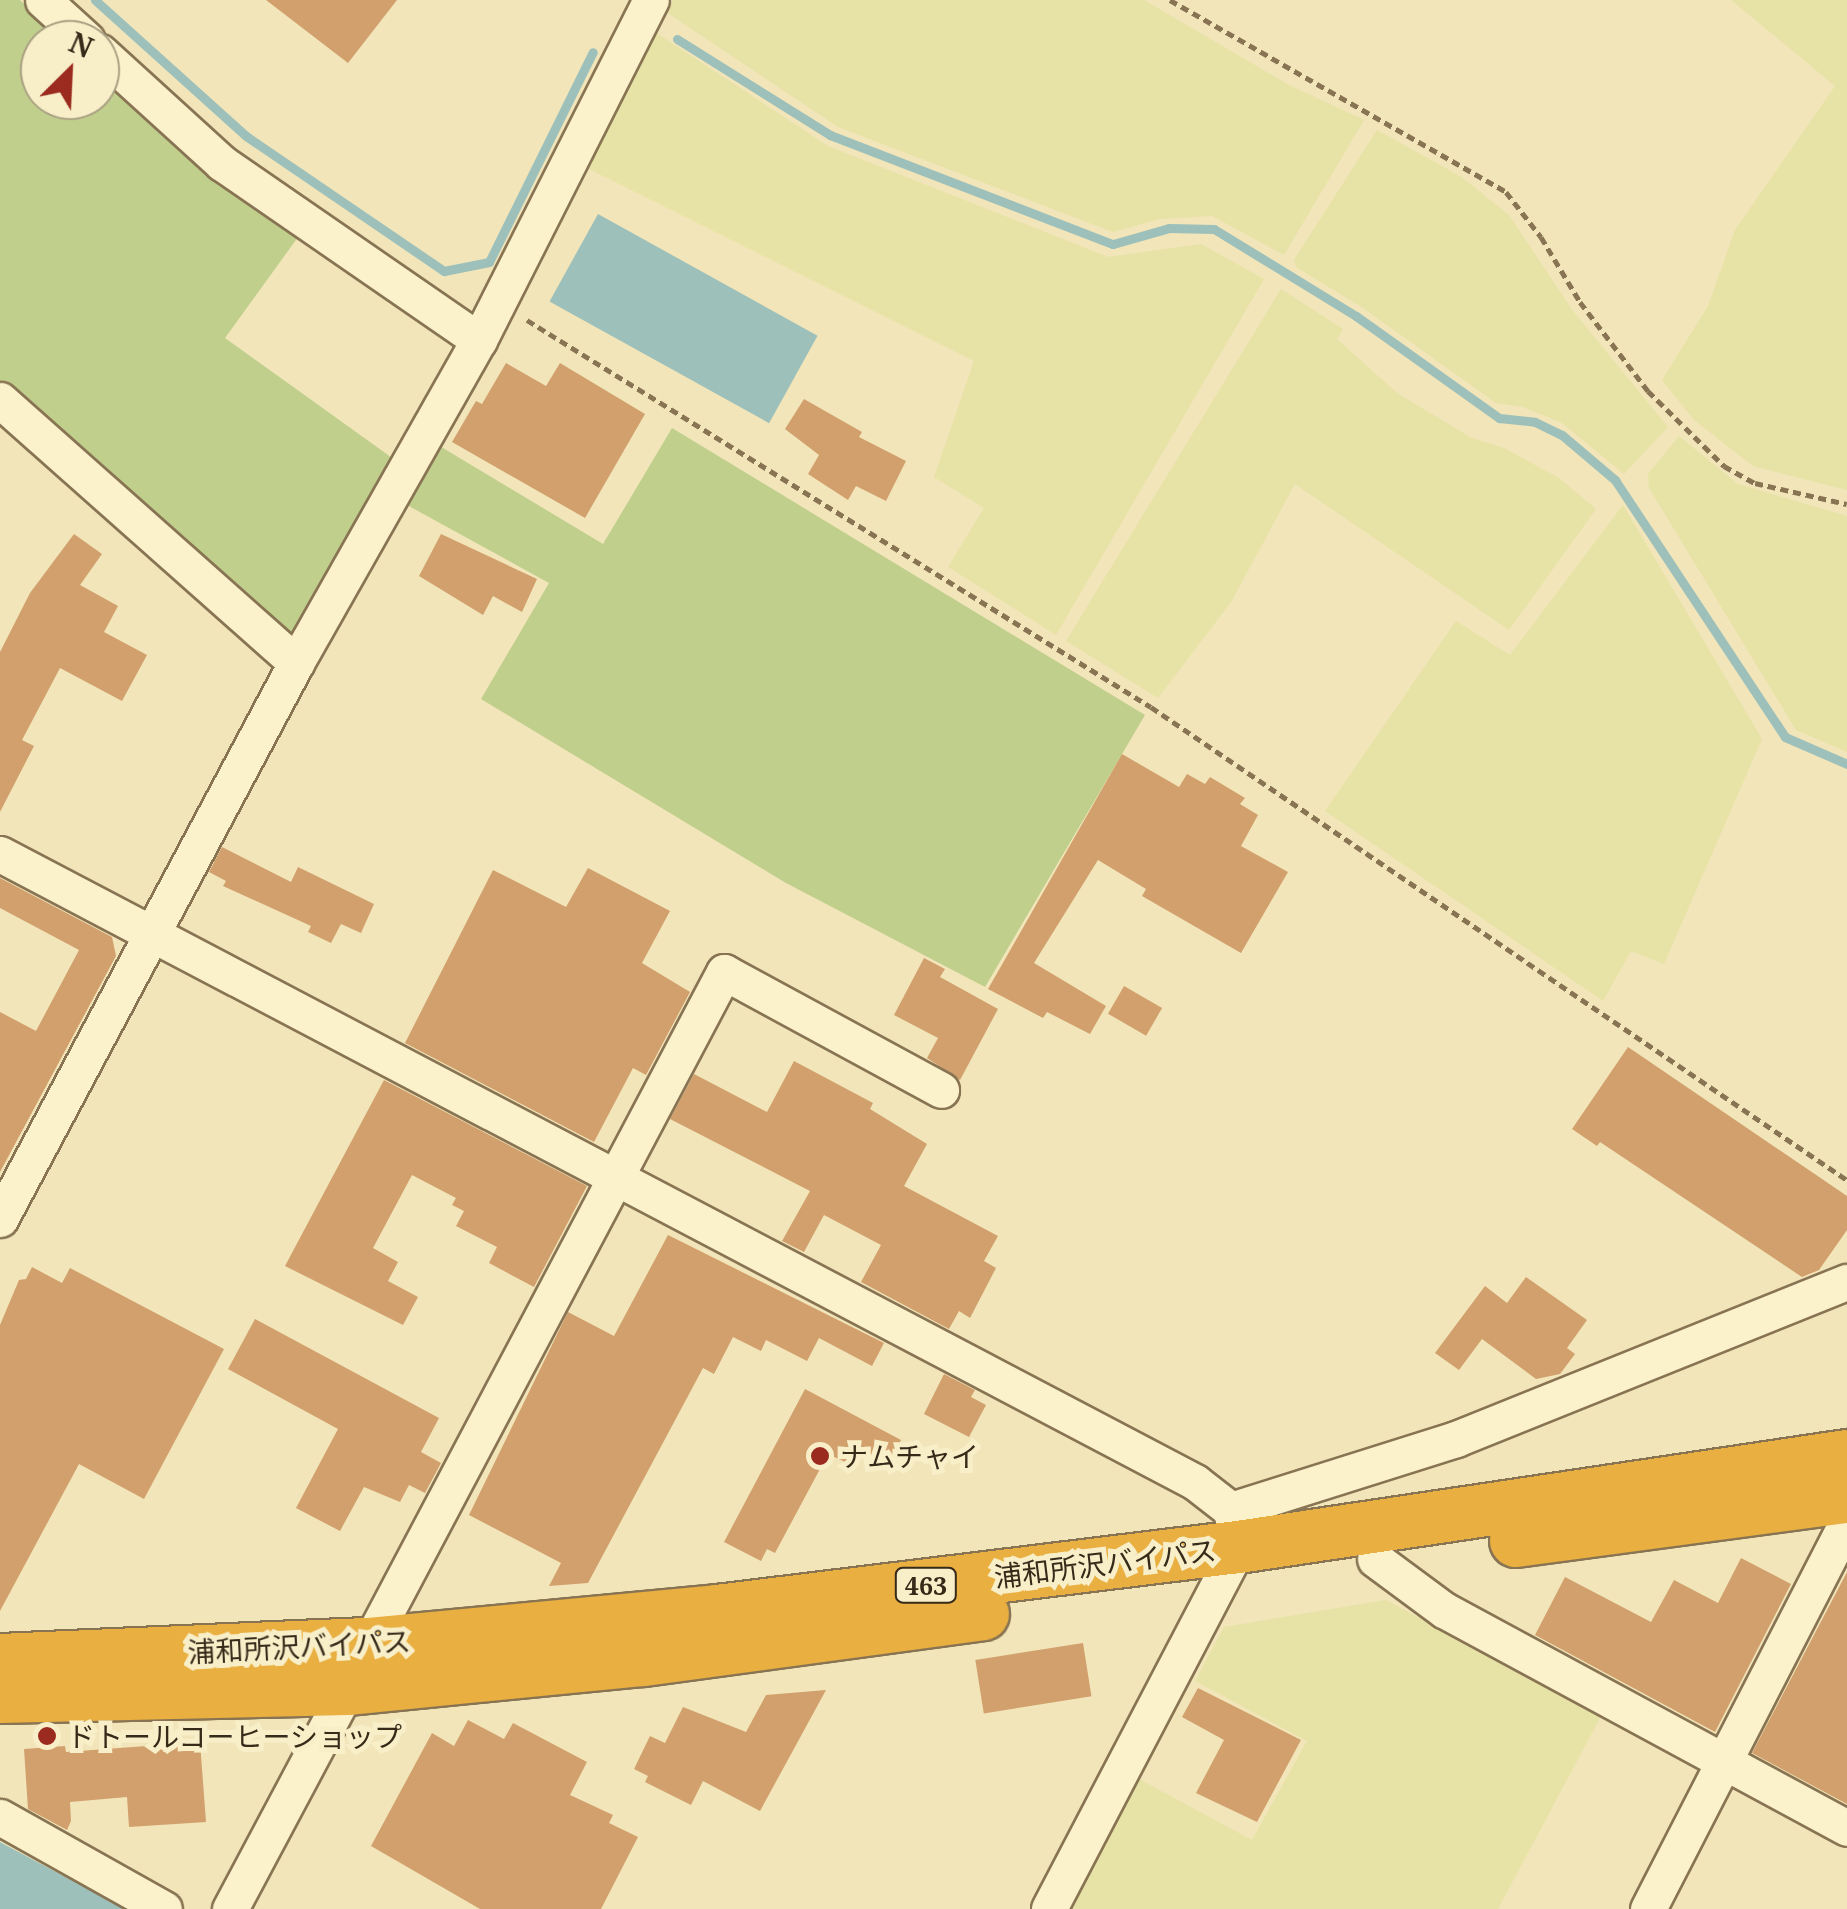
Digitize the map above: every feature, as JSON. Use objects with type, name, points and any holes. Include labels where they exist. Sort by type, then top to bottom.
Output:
[{"type":"highway","name":"浦和所沢バイパス","points":[[0,1698],[358,1666],[716,1611],[1230,1546],[1847,1456]]},
{"type":"highway","name":"浦和所沢バイパス","points":[[1230,1546],[1375,1560],[1847,1497]]},
{"type":"highway","name":"浦和所沢バイパス","points":[[0,1660],[358,1666]]},
{"type":"street","points":[[43,0],[65,20]]},
{"type":"street","points":[[0,1220],[296,662],[499,303],[651,0]]},
{"type":"street","points":[[120,70],[222,163],[479,340]]},
{"type":"street","points":[[0,400],[296,662]]},
{"type":"street","points":[[0,854],[1195,1482],[1230,1546]]},
{"type":"street","points":[[230,1909],[724,972],[941,1090]]},
{"type":"street","points":[[1049,1909],[1230,1546],[1456,1439],[1847,1282]]},
{"type":"street","points":[[1648,1909],[1847,1521]]},
{"type":"street","points":[[1375,1560],[1444,1610],[1847,1828]]},
{"type":"street","points":[[0,1817],[164,1909]]},
{"type":"path","points":[[1170,0],[1506,192],[1541,237],[1580,302],[1648,391],[1724,466],[1755,483],[1847,504]]},
{"type":"path","points":[[499,303],[1151,706],[1847,1180]]},
{"type":"shaded area","points":[[673,0],[1144,0],[1289,85],[1364,120],[1284,255],[1212,216],[1160,219],[1113,232],[838,127],[666,12]]},
{"type":"shaded area","points":[[1731,0],[1847,0],[1847,490],[1753,466],[1694,420],[1662,380],[1708,306],[1735,230],[1835,86]]},
{"type":"shaded area","points":[[655,32],[828,146],[1108,257],[1201,244],[1264,279],[1056,635],[948,567],[984,508],[934,477],[974,361],[587,168]]},
{"type":"shaded area","points":[[1377,130],[1460,176],[1509,215],[1573,311],[1668,427],[1624,474],[1562,423],[1523,407],[1496,403],[1363,308],[1296,267],[1294,260]]},
{"type":"shaded area","points":[[1281,289],[1343,329],[1337,339],[1397,393],[1472,438],[1504,448],[1559,478],[1596,509],[1509,630],[1295,484],[1231,602],[1158,698],[1066,641]]},
{"type":"shaded area","points":[[1679,436],[1738,484],[1847,516],[1847,752],[1796,730],[1649,488],[1648,474]]},
{"type":"shaded area","points":[[1623,505],[1762,739],[1664,964],[1631,951],[1603,1001],[1325,811],[1456,621],[1510,655]]},
{"type":"shaded area","points":[[1386,1600],[1601,1716],[1498,1909],[1071,1909],[1139,1779],[1252,1840],[1307,1741],[1195,1681],[1224,1627]]},
{"type":"green space","points":[[0,0],[20,0],[41,20],[20,20],[20,120],[120,120],[120,90],[301,233],[225,338],[395,460],[438,445],[603,544],[672,428],[1145,715],[985,987],[786,883],[481,699],[549,583],[376,488],[292,638],[0,385]]},
{"type":"water","points":[[598,214],[818,336],[769,423],[550,301]]},
{"type":"water","points":[[0,1842],[125,1909],[0,1909]]},
{"type":"building","points":[[266,0],[397,0],[348,63]]},
{"type":"building","points":[[506,363],[546,386],[560,363],[645,414],[585,518],[452,442],[476,401],[482,404]]},
{"type":"building","points":[[804,399],[862,432],[859,437],[906,461],[886,501],[856,486],[848,500],[808,474],[819,455],[785,429]]},
{"type":"building","points":[[74,534],[102,554],[80,585],[118,606],[104,632],[147,655],[122,701],[60,668],[22,740],[34,746],[0,812],[0,652],[30,593]]},
{"type":"building","points":[[441,534],[537,579],[522,612],[493,596],[483,615],[419,576]]},
{"type":"building","points":[[1122,754],[1179,787],[1187,774],[1205,784],[1210,777],[1245,798],[1240,804],[1258,815],[1241,846],[1288,872],[1241,953],[1142,896],[1146,889],[1098,860],[1034,963],[1106,1006],[1090,1034],[1047,1012],[1043,1018],[988,989]]},
{"type":"building","points":[[222,847],[291,882],[298,867],[374,904],[361,933],[341,924],[331,943],[308,932],[311,926],[223,886],[226,881],[209,872]]},
{"type":"building","points":[[588,868],[670,911],[642,963],[690,992],[646,1075],[633,1068],[594,1142],[405,1043],[493,870],[566,907]]},
{"type":"building","points":[[0,878],[112,937],[116,956],[0,1172],[0,1012],[36,1031],[79,950],[0,908]]},
{"type":"building","points":[[924,958],[945,969],[940,977],[998,1009],[960,1080],[927,1058],[938,1038],[894,1015]]},
{"type":"building","points":[[1124,986],[1162,1008],[1146,1036],[1108,1014]]},
{"type":"building","points":[[1628,1047],[1847,1196],[1847,1230],[1819,1270],[1802,1277],[1600,1142],[1597,1146],[1572,1129]]},
{"type":"building","points":[[794,1061],[873,1103],[870,1109],[927,1144],[904,1186],[998,1236],[984,1261],[996,1268],[970,1318],[959,1311],[949,1329],[861,1282],[881,1245],[824,1215],[804,1252],[782,1241],[810,1191],[670,1119],[694,1074],[767,1112]]},
{"type":"building","points":[[384,1080],[587,1186],[534,1287],[489,1263],[497,1247],[456,1226],[464,1211],[452,1205],[456,1198],[412,1175],[373,1248],[398,1262],[388,1281],[418,1297],[403,1325],[285,1266]]},
{"type":"building","points":[[668,1235],[884,1343],[872,1366],[819,1338],[807,1361],[766,1340],[761,1351],[733,1337],[714,1374],[703,1368],[588,1583],[549,1586],[561,1563],[469,1515],[568,1312],[614,1336]]},
{"type":"building","points":[[32,1267],[62,1283],[70,1268],[224,1349],[144,1499],[79,1464],[0,1611],[0,1325],[19,1280],[26,1279]]},
{"type":"building","points":[[1526,1277],[1587,1320],[1567,1348],[1575,1354],[1560,1374],[1536,1379],[1482,1339],[1459,1370],[1435,1353],[1485,1286],[1507,1303]]},
{"type":"building","points":[[255,1319],[439,1418],[421,1452],[441,1463],[425,1493],[409,1485],[400,1502],[364,1487],[340,1531],[296,1508],[338,1429],[228,1369]]},
{"type":"building","points":[[944,1374],[975,1390],[971,1397],[986,1405],[969,1437],[924,1414]]},
{"type":"building","points":[[805,1389],[901,1440],[889,1465],[854,1447],[845,1462],[828,1454],[775,1553],[767,1549],[761,1561],[724,1542]]},
{"type":"building","points":[[1741,1558],[1791,1584],[1715,1732],[1535,1635],[1565,1577],[1651,1622],[1674,1580],[1718,1603]]},
{"type":"building","points":[[1847,1572],[1847,1804],[1752,1753]]},
{"type":"building","points":[[1083,1643],[1091,1696],[984,1713],[975,1660]]},
{"type":"building","points":[[1198,1688],[1301,1740],[1257,1822],[1196,1793],[1224,1740],[1182,1717]]},
{"type":"building","points":[[826,1690],[760,1811],[703,1781],[691,1805],[645,1782],[648,1776],[634,1769],[650,1736],[665,1743],[683,1707],[746,1732],[766,1695]]},
{"type":"building","points":[[468,1720],[504,1739],[513,1723],[587,1762],[570,1795],[613,1815],[609,1823],[638,1837],[601,1909],[480,1909],[371,1846],[432,1733],[454,1746]]},
{"type":"building","points":[[200,1742],[206,1822],[129,1827],[127,1797],[70,1802],[71,1821],[67,1830],[28,1809],[24,1749],[65,1746],[66,1752]]},
{"type":"waterway","points":[[95,0],[246,136],[444,271],[489,262],[593,52]]},
{"type":"waterway","points":[[677,39],[830,135],[1113,244],[1169,228],[1214,229],[1356,316],[1499,418],[1535,422],[1562,435],[1615,480],[1785,737],[1847,764]]},
{"type":"place","name":"ナムチャイ","points":[[820,1456]]},
{"type":"place","name":"ドトールコーヒーショップ","points":[[47,1736]]}]
